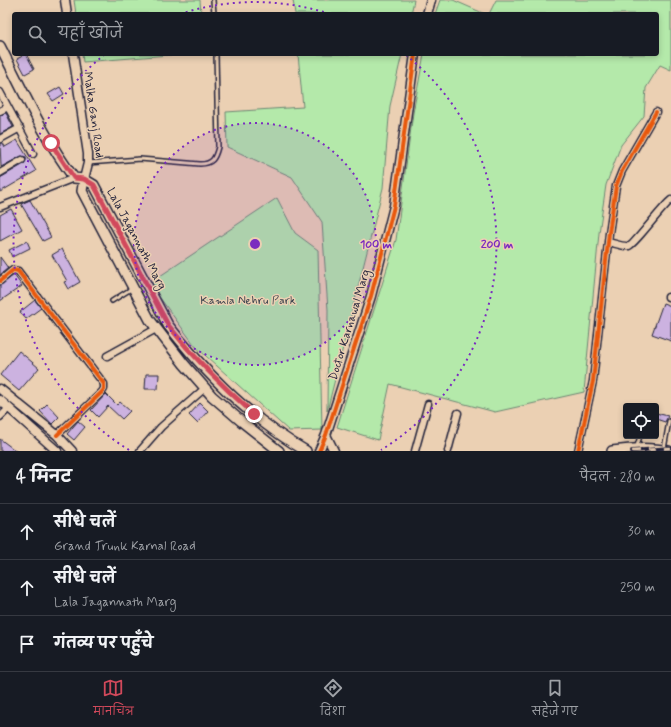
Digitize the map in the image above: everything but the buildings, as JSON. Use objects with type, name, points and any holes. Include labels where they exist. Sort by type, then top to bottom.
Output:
[{"type":"main road","points":[[0,46],[51,143],[74,178],[84,179]]},
{"type":"main road","name":"Lala Jagannath Marg","points":[[279,451],[212,396],[162,338],[133,288],[82,191],[84,179],[94,185],[172,330],[224,388],[270,427],[306,451]]},
{"type":"main road","points":[[162,338],[172,330]]},
{"type":"main road","points":[[612,451],[653,448],[667,451]]},
{"type":"street","points":[[65,0],[67,12]]},
{"type":"street","points":[[428,12],[431,0]]},
{"type":"street","name":"Malka Ganj Road","points":[[73,56],[88,154],[88,163],[84,179]]},
{"type":"street","name":"Doctor Karnawal Marg","points":[[319,451],[326,435],[371,296],[394,206],[415,56]]},
{"type":"street","points":[[0,92],[33,154]]},
{"type":"street","points":[[0,111],[8,107]]},
{"type":"street","points":[[578,451],[593,381],[608,242],[616,186],[622,171],[656,112]]},
{"type":"street","points":[[0,139],[20,128]]},
{"type":"street","points":[[0,173],[22,160]]},
{"type":"street","points":[[0,208],[74,178]]},
{"type":"street","points":[[608,242],[627,246],[632,245],[649,223],[671,200]]},
{"type":"street","points":[[0,281],[13,270],[18,271],[104,384],[104,389],[102,392],[57,435]]},
{"type":"street","points":[[107,356],[156,329]]},
{"type":"street","points":[[140,451],[161,427],[205,388]]},
{"type":"street","points":[[0,390],[57,435],[72,451]]},
{"type":"street","points":[[0,400],[56,451]]},
{"type":"street","points":[[415,451],[428,404]]},
{"type":"street","points":[[0,418],[9,408]]},
{"type":"street","points":[[448,451],[458,413]]},
{"type":"street","points":[[326,435],[334,451]]},
{"type":"lane","points":[[213,0],[214,12]]},
{"type":"lane","points":[[88,163],[140,159],[200,164],[208,164],[212,161],[216,155],[218,147],[216,56]]},
{"type":"lane","points":[[112,301],[133,288]]},
{"type":"lane","points":[[667,451],[669,421]]},
{"type":"lane","points":[[637,448],[639,439]]},
{"type":"green space","points":[[74,0],[200,0],[201,12],[76,12]]},
{"type":"green space","points":[[293,0],[414,0],[411,12],[295,12]]},
{"type":"green space","points":[[440,0],[453,0],[480,12],[436,12]]},
{"type":"green space","points":[[496,0],[671,0],[671,70],[660,65],[646,88],[644,116],[621,145],[606,185],[599,233],[584,392],[495,412],[390,384],[378,440],[337,427],[396,240],[413,113],[424,56],[659,56],[659,12],[490,12]]},
{"type":"green space","points":[[82,56],[156,56],[83,62]]},
{"type":"green space","points":[[298,56],[402,56],[390,106],[383,188],[327,411],[328,310],[322,222],[292,177],[227,147],[226,112],[303,107]]},
{"type":"green space","name":"Kamla Nehru Park","points":[[277,198],[295,233],[318,250],[322,430],[289,431],[196,347],[160,298],[151,282]]},
{"type":"railway","points":[[632,451],[671,448]]},
{"type":"cycle path","points":[[319,451],[326,435],[371,296],[394,206],[415,56]]},
{"type":"cycle path","points":[[578,451],[593,381],[609,233],[616,186],[622,171],[656,112]]},
{"type":"cycle path","points":[[0,281],[13,270],[18,271],[104,384],[104,389],[102,392],[57,435]]},
{"type":"route","points":[[51,143],[62,162],[74,178],[84,179],[94,185],[168,325],[224,388],[254,414]]}]
